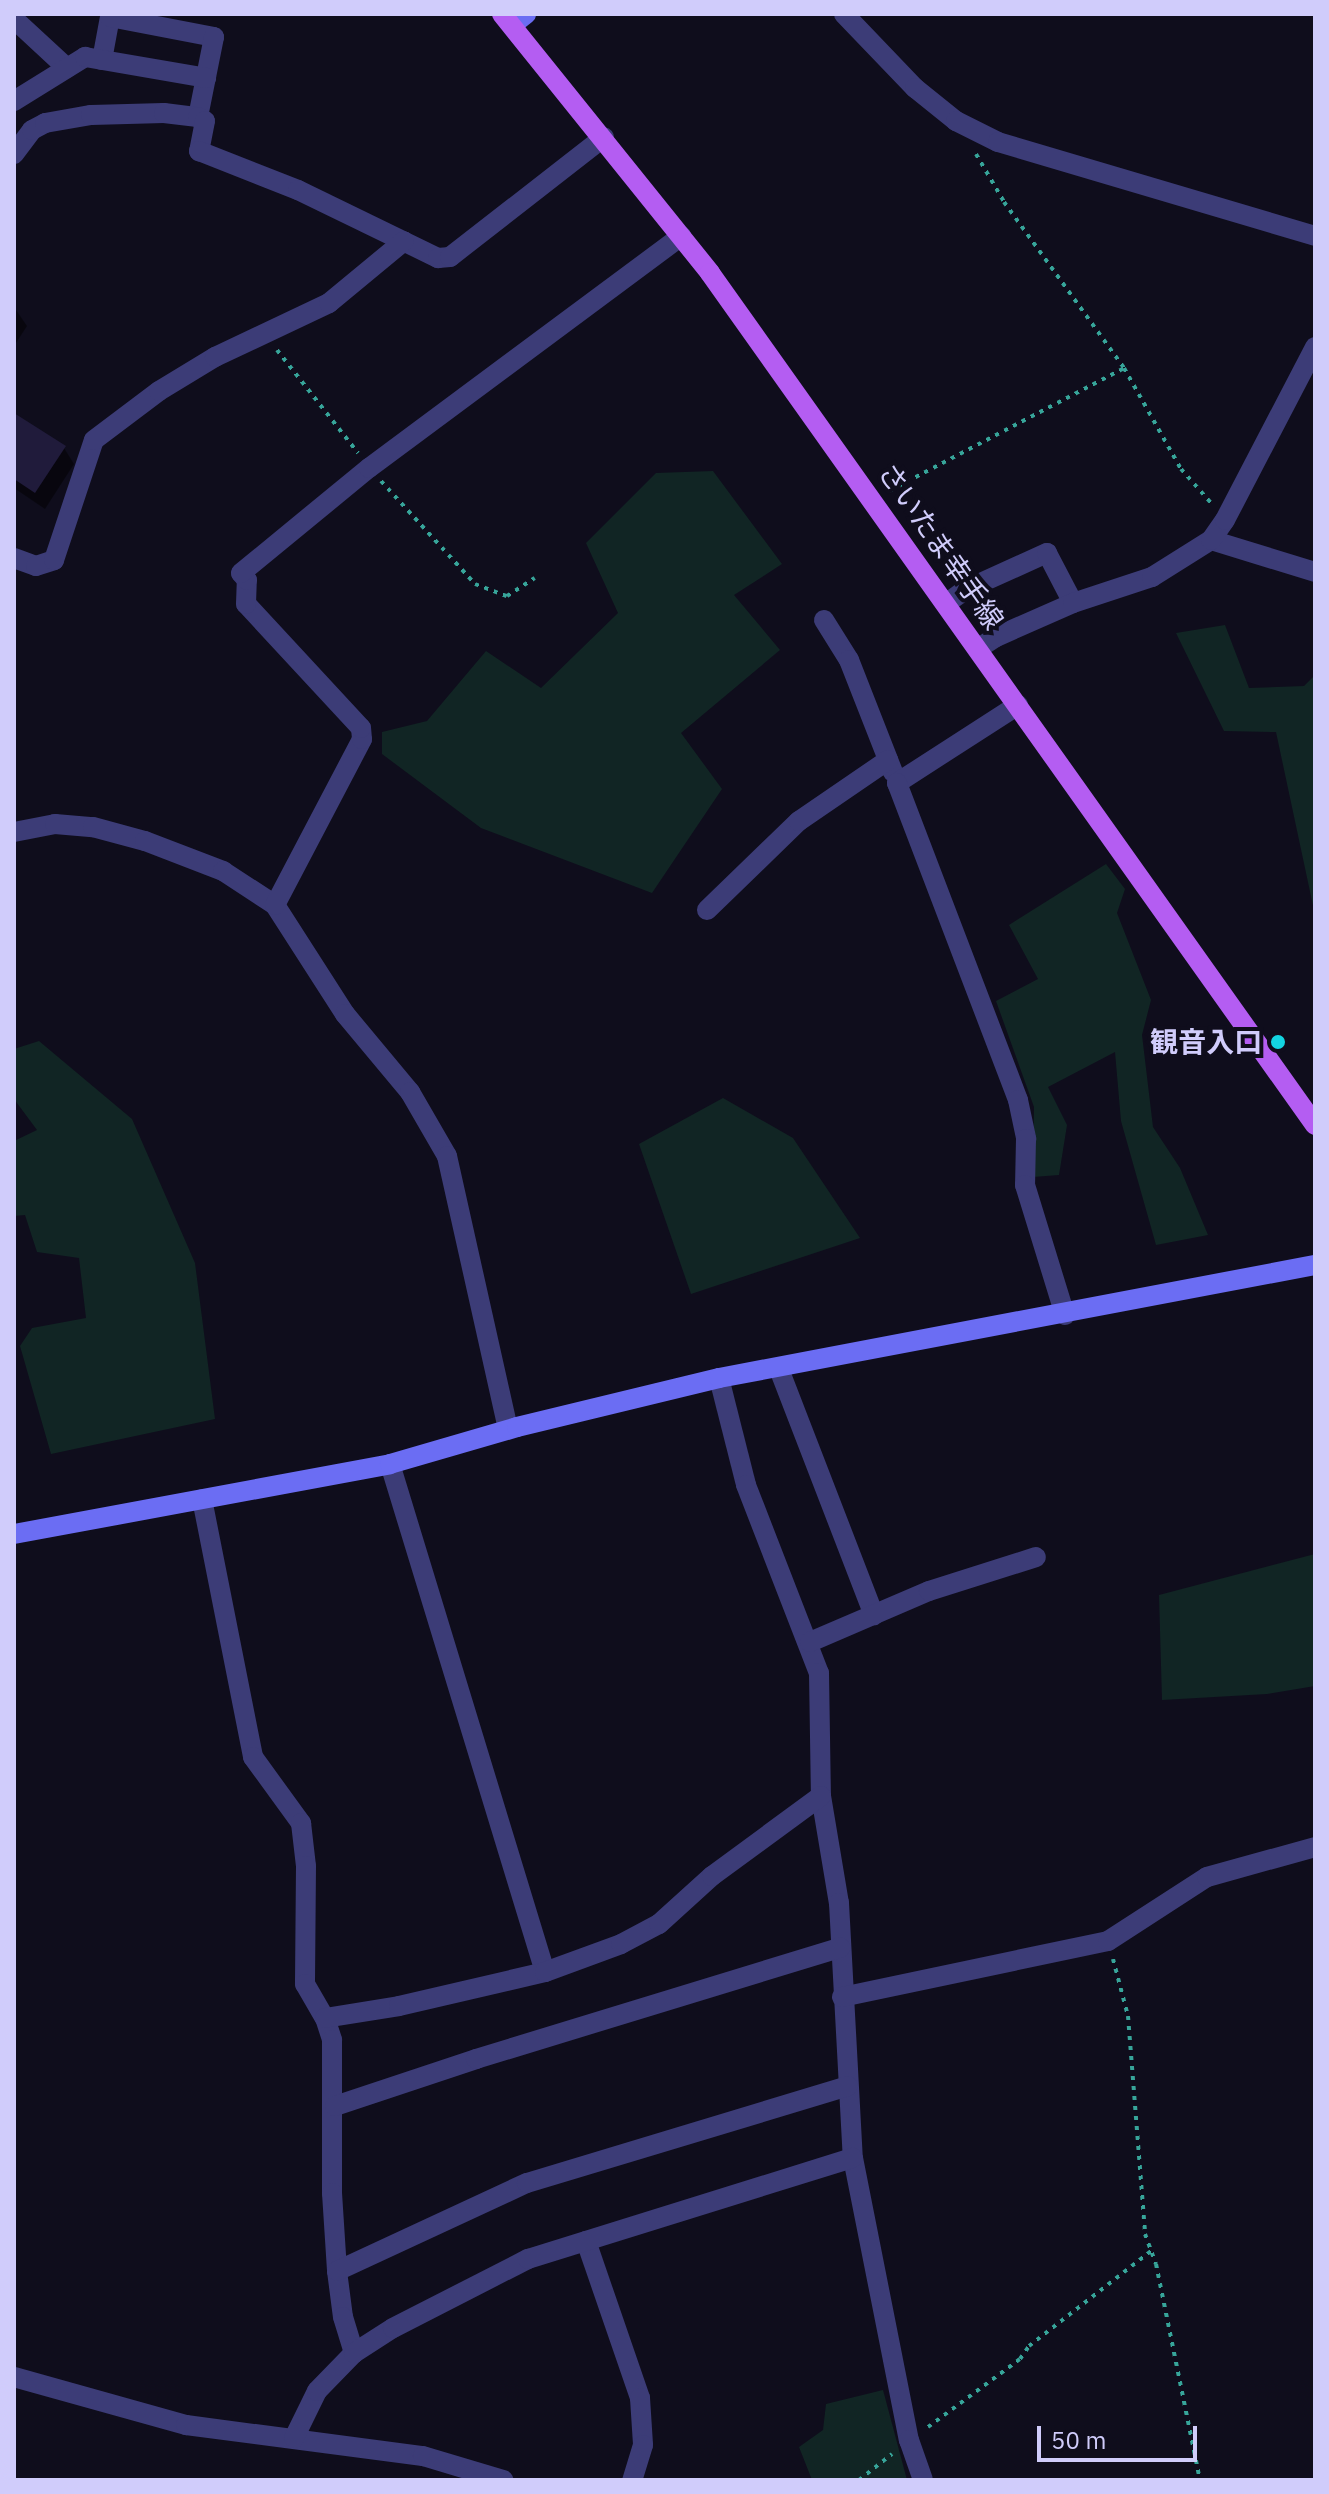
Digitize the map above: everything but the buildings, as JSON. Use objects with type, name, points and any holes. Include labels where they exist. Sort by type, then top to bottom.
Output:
[{"type":"main road","name":"さいたま幸手線","points":[[513,18],[681,236],[873,499],[1315,1125]]},
{"type":"street","points":[[844,14],[915,88],[956,121],[998,142],[1315,236]]},
{"type":"street","points":[[102,60],[110,17],[214,37],[198,117]]},
{"type":"street","points":[[14,19],[67,68]]},
{"type":"street","points":[[14,101],[85,57],[206,78]]},
{"type":"street","points":[[14,112],[32,130]]},
{"type":"street","points":[[14,154],[32,130],[45,123],[91,115],[164,113],[198,117],[205,121],[199,151],[298,190],[438,258],[450,257],[604,137]]},
{"type":"street","points":[[275,905],[362,739],[361,728],[246,604],[247,580],[241,573],[369,468],[681,236]]},
{"type":"street","points":[[14,558],[36,566],[54,560],[94,440],[159,391],[263,332],[329,303],[404,241]]},
{"type":"street","points":[[979,648],[996,637],[1073,603],[1152,577],[1211,540],[1225,520],[1315,347]]},
{"type":"street","points":[[1211,540],[1315,572]]},
{"type":"street","points":[[947,603],[965,590],[1047,553],[1073,603]]},
{"type":"street","points":[[824,620],[849,660],[1018,1100],[1026,1139],[1025,1185],[1065,1315]]},
{"type":"street","points":[[897,783],[1018,705]]},
{"type":"street","points":[[707,910],[799,821],[888,760]]},
{"type":"street","points":[[14,832],[55,824],[93,827],[145,841],[223,871],[275,905],[345,1014],[410,1092],[447,1156],[508,1429]]},
{"type":"street","points":[[14,1534],[390,1464],[508,1429],[719,1378],[1065,1315],[1315,1265]]},
{"type":"street","points":[[779,1369],[874,1615]]},
{"type":"street","points":[[719,1378],[746,1485],[764,1536],[810,1642],[819,1673],[821,1796],[839,1903],[853,2158],[909,2440],[923,2480]]},
{"type":"street","points":[[390,1464],[545,1972]]},
{"type":"street","points":[[202,1499],[253,1757],[301,1823],[306,1866],[305,1984],[325,2018],[332,2040],[335,2106],[332,2193],[337,2271],[343,2317],[354,2353]]},
{"type":"street","points":[[810,1642],[929,1591],[1036,1557]]},
{"type":"street","points":[[325,2018],[399,2006],[545,1972],[621,1944],[659,1924],[712,1876],[821,1796]]},
{"type":"street","points":[[842,1997],[1108,1941],[1207,1877],[1315,1847]]},
{"type":"street","points":[[335,2106],[476,2059],[840,1948]]},
{"type":"street","points":[[337,2271],[527,2183],[848,2086]]},
{"type":"street","points":[[294,2438],[317,2391],[354,2353],[393,2328],[528,2259],[853,2158]]},
{"type":"street","points":[[586,2241],[640,2398],[643,2445],[632,2480]]},
{"type":"street","points":[[14,2377],[186,2425],[423,2456],[503,2480]]},
{"type":"path","points":[[956,121],[1004,202],[1124,368],[1181,469],[1225,520]]},
{"type":"path","points":[[263,332],[369,468],[475,584],[507,596],[535,578]]},
{"type":"path","points":[[873,499],[1124,368]]},
{"type":"path","points":[[1108,1941],[1128,2016],[1145,2234],[1200,2480]]},
{"type":"path","points":[[859,2480],[1020,2359],[1029,2346],[1151,2251]]},
{"type":"green space","points":[[713,471],[782,564],[734,595],[780,650],[681,733],[722,789],[652,893],[481,828],[382,754],[382,732],[427,721],[486,651],[541,688],[618,613],[586,543],[656,473]]},
{"type":"green space","points":[[1225,625],[1249,688],[1304,686],[1315,675],[1315,915],[1276,732],[1224,731],[1176,633]]},
{"type":"green space","points":[[1106,864],[1125,889],[1117,913],[1151,1000],[1142,1035],[1153,1127],[1180,1168],[1208,1235],[1156,1245],[1121,1121],[1115,1052],[1048,1087],[1067,1125],[1059,1175],[1033,1177],[1034,1107],[996,1001],[1038,979],[1009,925]]},
{"type":"green space","points":[[39,1041],[132,1119],[195,1263],[215,1419],[51,1454],[20,1346],[32,1328],[86,1318],[79,1258],[37,1252],[25,1215],[14,1216],[14,1141],[37,1130],[14,1099],[14,1049]]},
{"type":"green space","points":[[723,1098],[793,1138],[860,1238],[691,1294],[639,1144]]},
{"type":"green space","points":[[1315,1554],[1315,1686],[1267,1694],[1162,1700],[1159,1595]]},
{"type":"green space","points":[[883,2390],[907,2480],[812,2480],[799,2447],[823,2430],[826,2404]]},
{"type":"place","name":"観音入口","points":[[1278,1042]]}]
